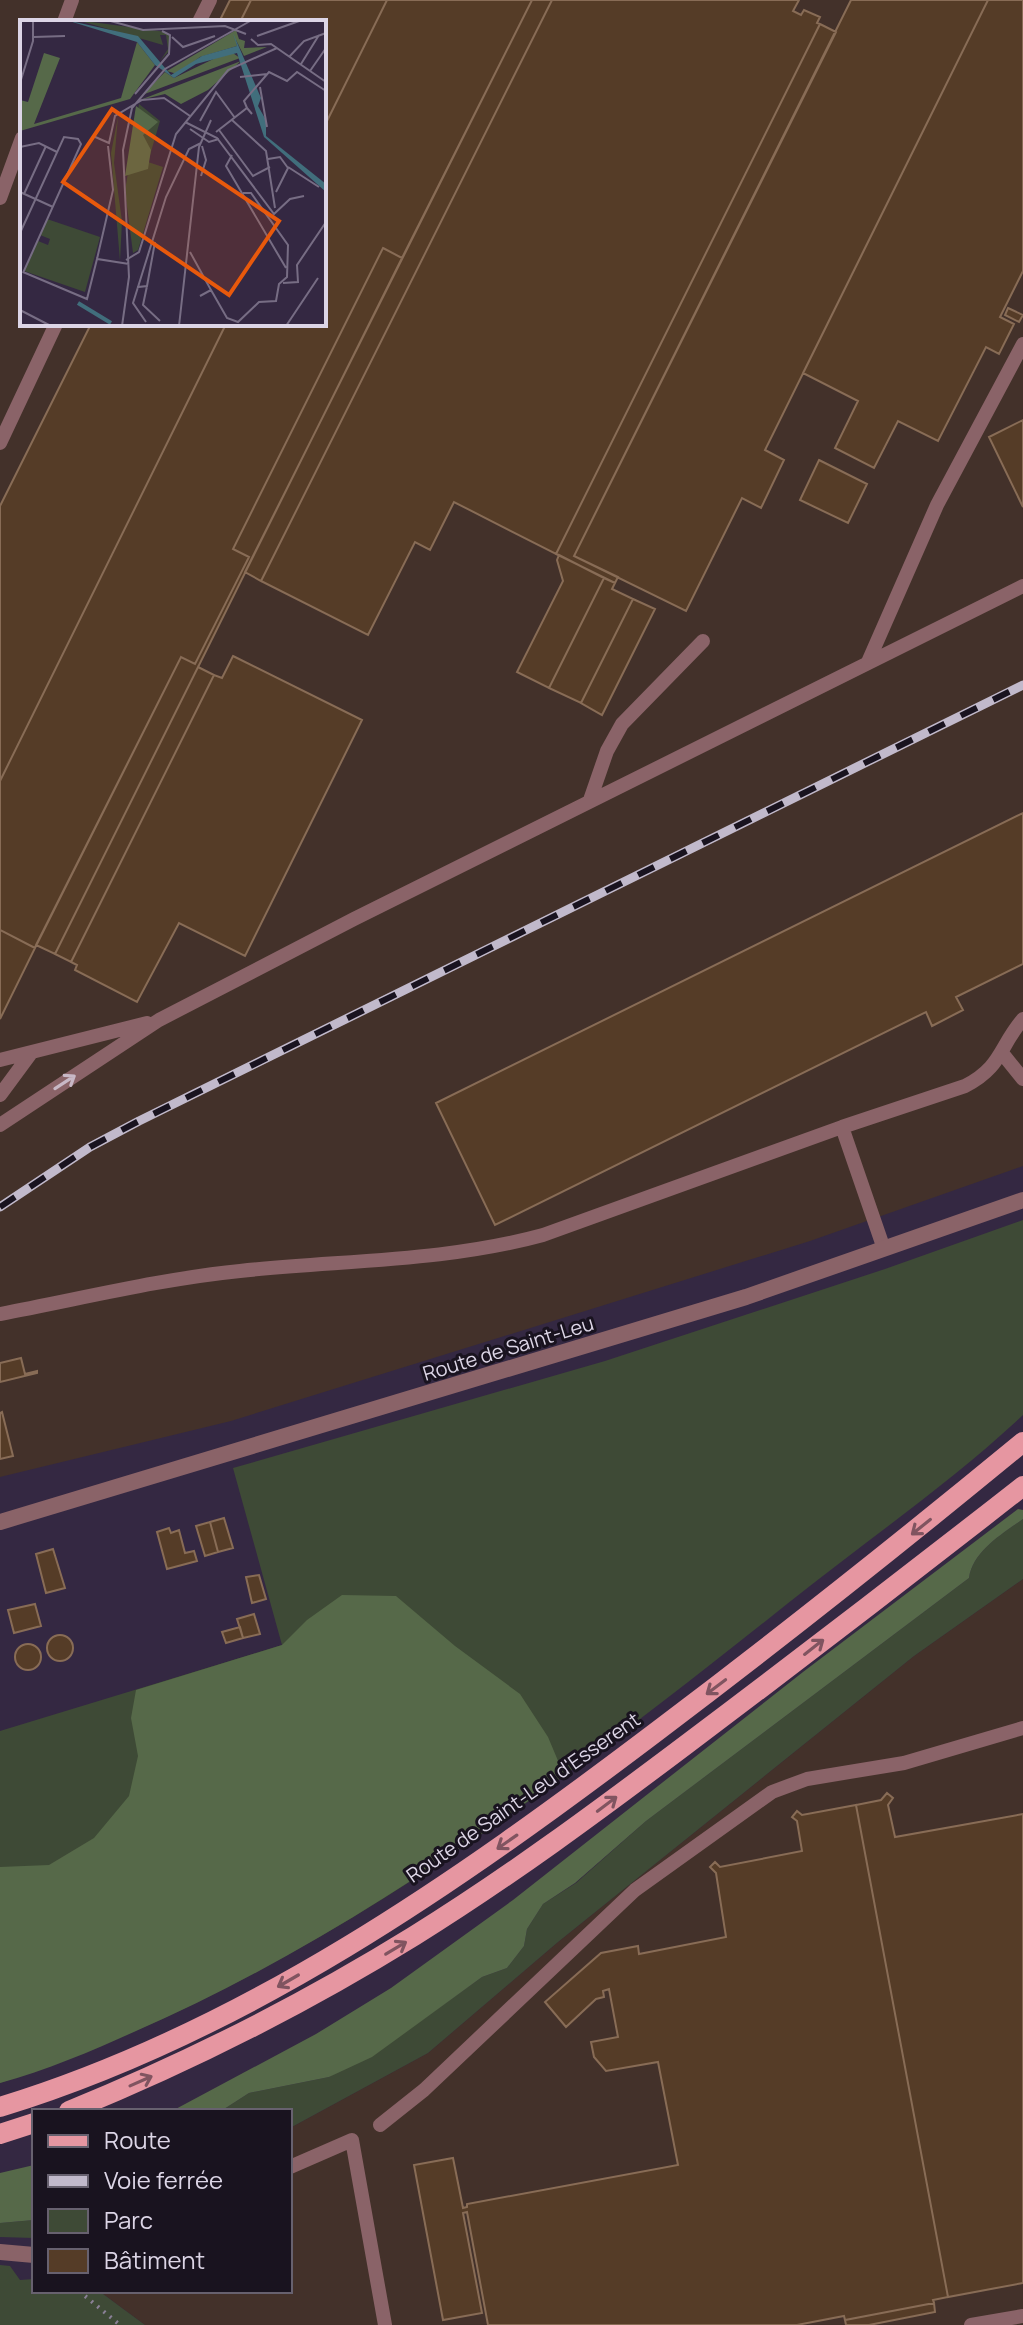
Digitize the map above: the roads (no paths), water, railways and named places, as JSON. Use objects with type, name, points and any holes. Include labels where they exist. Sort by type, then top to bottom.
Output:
[{"type":"main road","name":"Route de Saint-Leu d'Esserent","points":[[0,2107],[100,2072],[168,2043],[326,1959],[448,1882],[546,1815],[732,1675],[1023,1442]]},
{"type":"main road","points":[[74,2109],[158,2074],[244,2032],[383,1955],[472,1900],[665,1761],[1023,1486]]},
{"type":"main road","points":[[0,2134],[32,2124]]},
{"type":"street","name":"Route de Saint-Leu","points":[[0,1522],[730,1301],[1023,1200]]},
{"type":"street","points":[[0,2252],[32,2255]]},
{"type":"lane","points":[[65,20],[72,0]]},
{"type":"lane","points":[[200,20],[210,0]]},
{"type":"lane","points":[[0,198],[20,143]]},
{"type":"lane","points":[[0,443],[55,326]]},
{"type":"lane","points":[[868,662],[937,505],[1023,344]]},
{"type":"lane","points":[[0,1125],[159,1020],[590,800],[1023,586]]},
{"type":"lane","points":[[590,800],[607,751],[622,724],[703,641]]},
{"type":"lane","points":[[0,1314],[216,1274],[399,1260],[496,1247],[570,1226],[842,1127],[965,1086],[988,1072],[1023,1019]]},
{"type":"lane","points":[[0,1060],[159,1020]]},
{"type":"lane","points":[[0,1095],[31,1053]]},
{"type":"lane","points":[[1002,1053],[1023,1079]]},
{"type":"lane","points":[[842,1127],[884,1249]]},
{"type":"lane","points":[[380,2125],[424,2090],[635,1890],[772,1792],[796,1782],[904,1763],[1023,1728]]},
{"type":"lane","points":[[292,2166],[352,2140],[385,2325]]},
{"type":"lane","points":[[971,2325],[1023,2316]]},
{"type":"railway","points":[[0,1207],[90,1147],[139,1121],[1023,685]]}]
